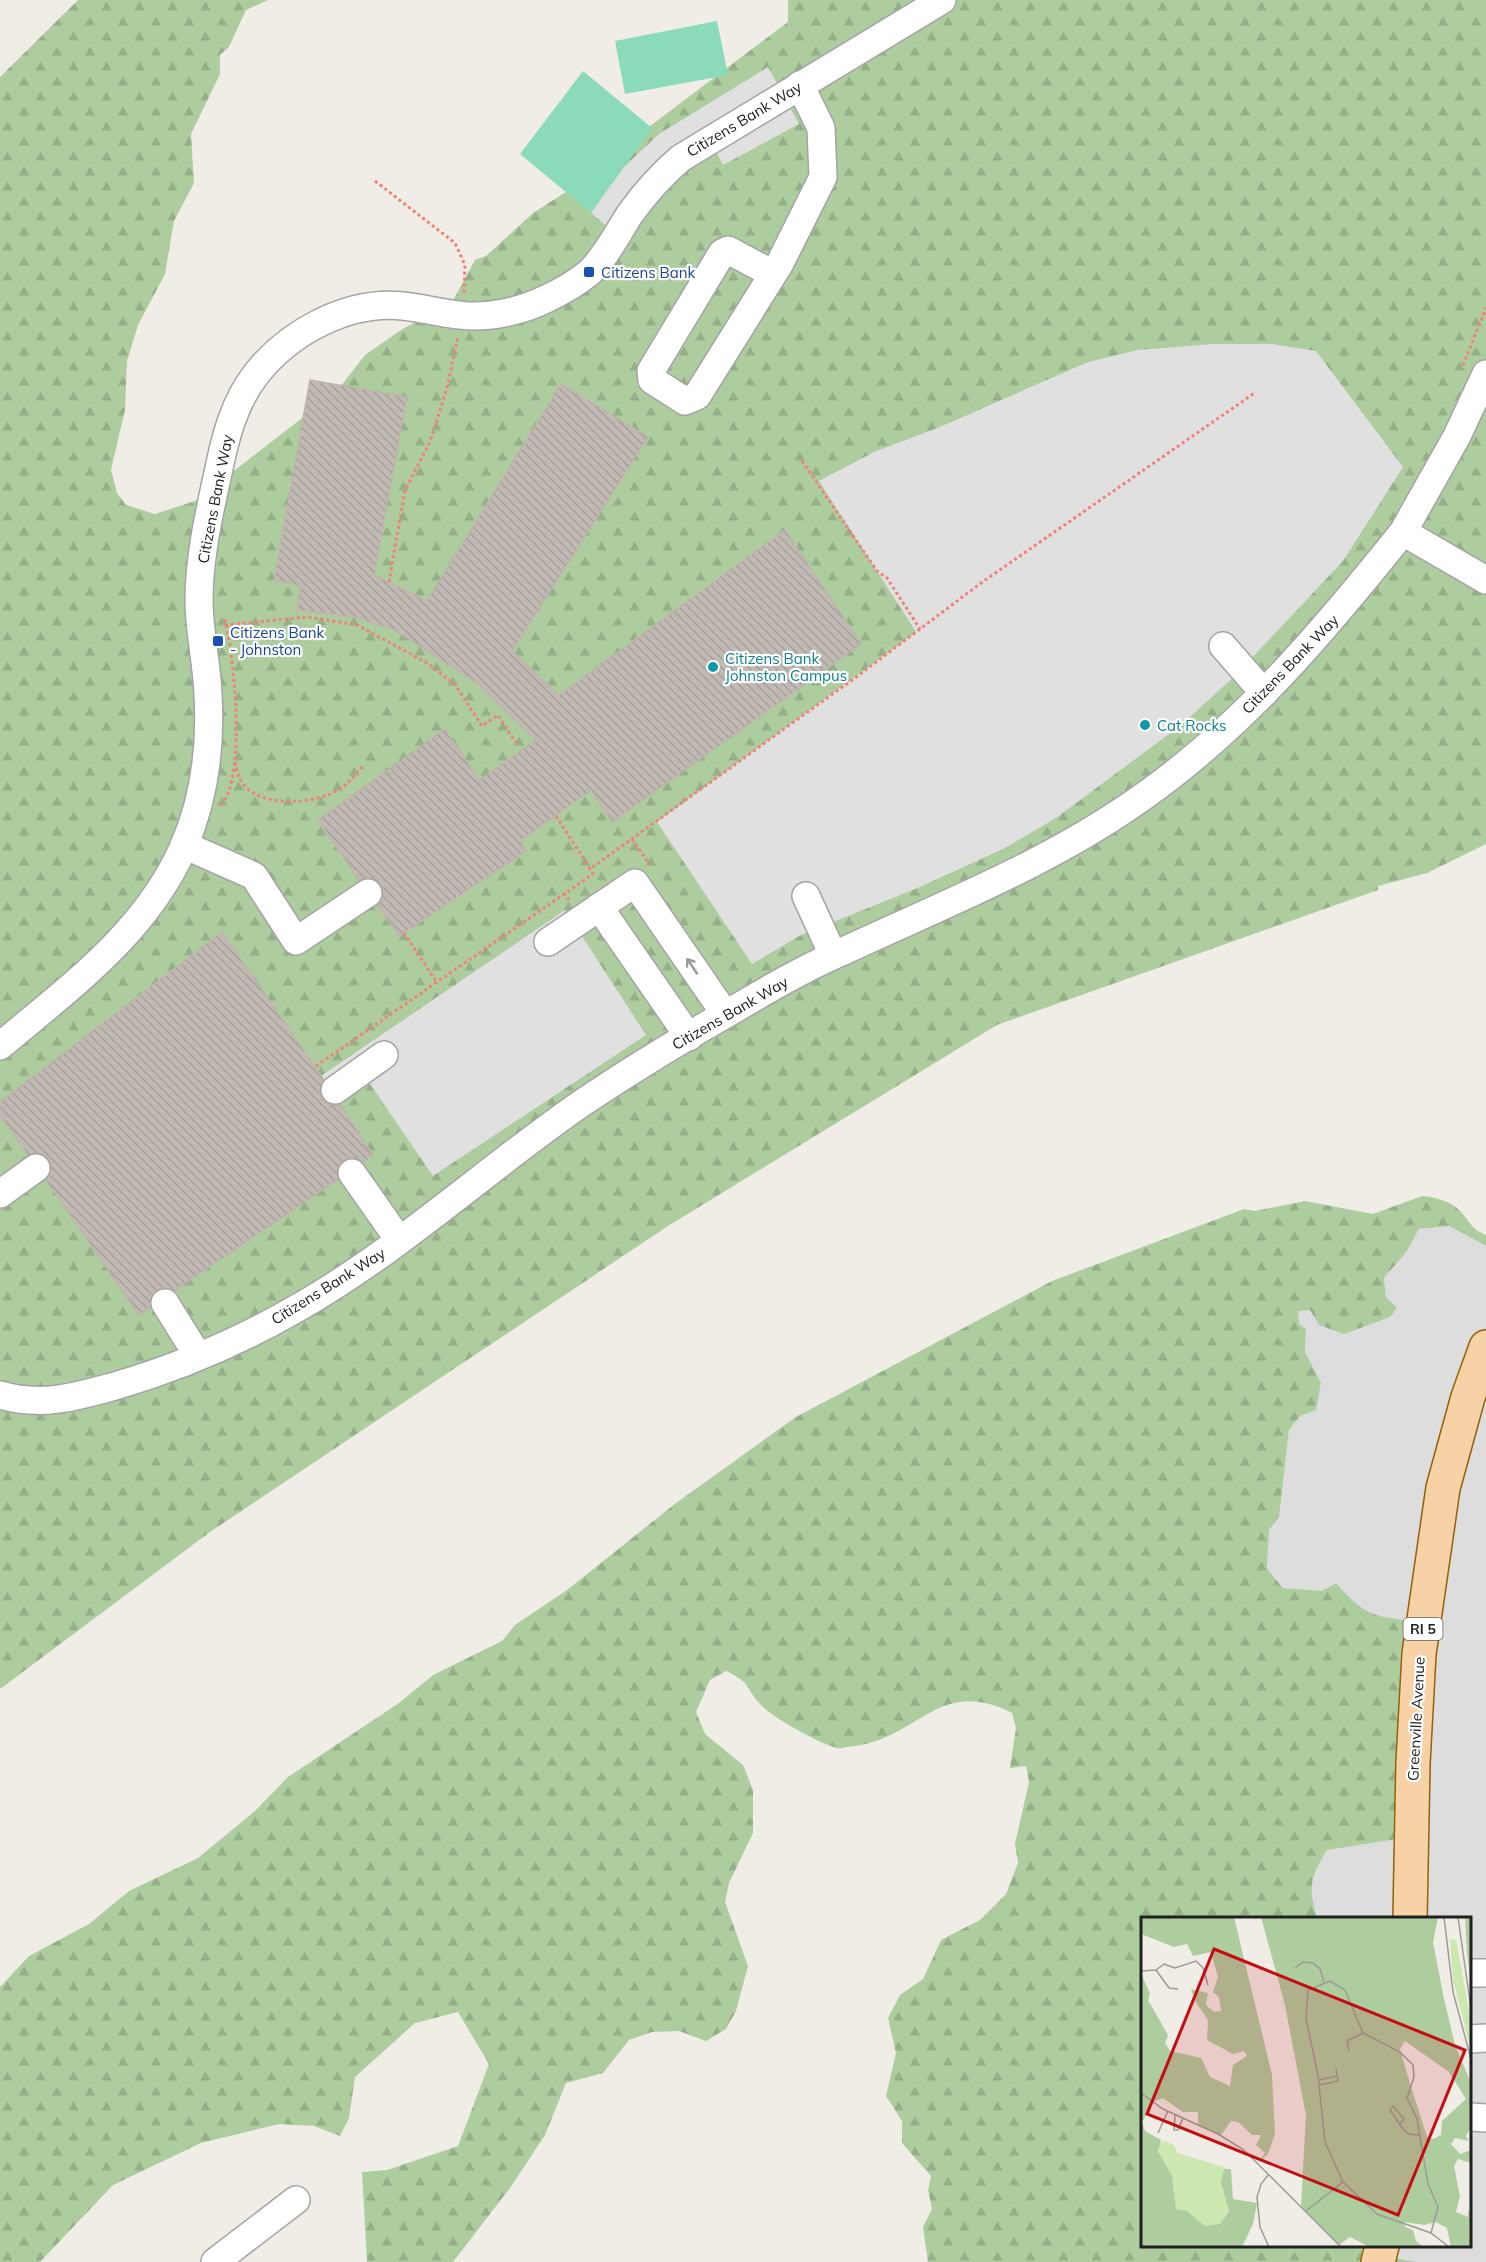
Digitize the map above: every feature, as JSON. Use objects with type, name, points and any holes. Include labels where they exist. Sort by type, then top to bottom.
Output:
[{"type":"main road","name":"Greenville Avenue","points":[[1410,1917],[1413,1763],[1419,1654],[1443,1488],[1468,1397],[1486,1347]]},
{"type":"main road","points":[[1378,2262],[1382,2247]]},
{"type":"lane","name":"Citizens Bank Way","points":[[0,1046],[93,968],[141,918],[184,845],[198,801],[208,740],[208,694],[200,629],[200,572],[219,465],[230,424],[256,374],[290,341],[313,326],[346,313],[399,305],[461,316],[521,309],[548,298],[589,272],[608,250],[635,208],[662,174],[703,142],[942,0]]},
{"type":"lane","points":[[773,274],[728,250],[722,254],[651,371],[652,381],[685,400],[697,396],[773,274],[823,177],[821,128],[800,85]]},
{"type":"lane","name":"Citizens Bank Way","points":[[0,1395],[21,1401],[48,1402],[72,1398],[134,1380],[198,1356],[297,1308],[399,1240],[580,1105],[725,1014],[833,955],[1017,873],[1089,833],[1196,757],[1264,693],[1331,622],[1403,532],[1457,436],[1476,377]]},
{"type":"lane","points":[[1403,532],[1486,580]]},
{"type":"lane","points":[[1223,646],[1264,693]]},
{"type":"lane","points":[[184,845],[254,876],[296,941],[368,893]]},
{"type":"lane","points":[[548,942],[635,883],[725,1014]]},
{"type":"lane","points":[[806,896],[833,955]]},
{"type":"lane","points":[[590,913],[689,1037]]},
{"type":"lane","points":[[335,1090],[384,1055]]},
{"type":"lane","points":[[0,1194],[36,1168]]},
{"type":"lane","points":[[352,1173],[399,1240]]},
{"type":"lane","points":[[165,1303],[198,1356]]},
{"type":"lane","points":[[1471,1972],[1486,1973]]},
{"type":"lane","points":[[1471,2039],[1486,2038]]},
{"type":"lane","points":[[1471,2117],[1486,2118]]},
{"type":"lane","points":[[215,2262],[296,2200]]},
{"type":"path","points":[[375,181],[455,243],[465,264],[461,316],[440,409],[430,442],[405,490],[389,582]]},
{"type":"path","points":[[1476,377],[1486,308]]},
{"type":"path","points":[[590,869],[981,583],[1256,392]]},
{"type":"path","points":[[802,461],[877,571],[887,578],[920,629]]},
{"type":"path","points":[[200,629],[279,618],[308,617],[357,625],[429,664],[456,686],[482,726],[498,715],[518,746]]},
{"type":"path","points":[[234,758],[238,777],[244,786],[265,796],[299,802],[323,797],[350,782],[363,766]]},
{"type":"path","points":[[316,1066],[593,874],[556,816]]},
{"type":"path","points":[[632,839],[656,873]]},
{"type":"path","points":[[564,893],[590,913]]},
{"type":"path","points":[[404,933],[436,981]]},
{"type":"shaded area","points":[[768,67],[799,124],[723,165],[705,131],[610,229],[591,213],[624,167],[659,134]]},
{"type":"shaded area","points":[[1213,344],[1272,344],[1316,351],[1403,467],[1343,561],[1235,676],[1181,725],[1056,818],[1003,849],[915,889],[801,935],[752,964],[657,822],[916,632],[819,481],[874,452],[940,427],[1088,362],[1138,350]]},
{"type":"shaded area","points":[[565,910],[646,1035],[433,1176],[370,1084],[339,1102],[321,1076]]},
{"type":"shaded area","points":[[1449,1226],[1486,1246],[1486,2262],[1417,2262],[1378,2254],[1380,2247],[1471,2247],[1471,1917],[1317,1917],[1311,1897],[1312,1873],[1327,1850],[1361,1844],[1373,1616],[1353,1602],[1336,1583],[1322,1591],[1284,1588],[1267,1568],[1269,1530],[1279,1517],[1289,1430],[1300,1416],[1316,1410],[1321,1383],[1305,1352],[1306,1329],[1298,1324],[1298,1310],[1386,1297],[1384,1278],[1407,1251],[1419,1229]]},
{"type":"green space","points":[[78,0],[268,0],[246,10],[229,47],[220,55],[220,74],[191,134],[194,183],[174,221],[165,274],[138,325],[127,361],[125,410],[111,470],[117,493],[126,505],[155,514],[195,501],[337,391],[365,355],[401,330],[452,302],[475,260],[486,256],[533,213],[591,176],[621,148],[788,22],[788,0],[1486,0],[1486,844],[1427,873],[1378,886],[1378,890],[997,1025],[668,1226],[210,1532],[0,1689],[0,77]]},
{"type":"green space","points":[[717,21],[728,75],[625,94],[615,41]]},
{"type":"green space","points":[[583,71],[652,128],[591,213],[520,154]]},
{"type":"green space","points":[[1422,1196],[1432,1197],[1455,1206],[1473,1227],[1486,1235],[1486,1246],[1449,1226],[1419,1229],[1407,1251],[1384,1278],[1386,1297],[1397,1308],[1390,1317],[1344,1334],[1319,1325],[1310,1310],[1298,1311],[1299,1324],[1306,1329],[1305,1352],[1321,1383],[1316,1410],[1300,1416],[1289,1430],[1279,1517],[1269,1530],[1267,1568],[1283,1588],[1322,1591],[1336,1583],[1356,1603],[1373,1614],[1420,1622],[1409,1837],[1327,1850],[1312,1882],[1312,1898],[1317,1917],[1141,1917],[1141,2247],[1380,2247],[1379,2255],[1417,2262],[928,2262],[923,2227],[932,2209],[928,2190],[931,2176],[902,2143],[902,2121],[886,2096],[896,2053],[888,2018],[900,1995],[923,1979],[941,1940],[980,1920],[1006,1894],[1018,1863],[1015,1844],[1029,1782],[1026,1766],[1010,1768],[1016,1728],[1012,1713],[987,1703],[966,1701],[947,1705],[877,1741],[837,1748],[785,1723],[761,1705],[735,1675],[726,1671],[710,1680],[696,1712],[705,1734],[743,1765],[753,1790],[753,1833],[729,1883],[725,1902],[748,1966],[736,2011],[726,2029],[706,2041],[679,2031],[652,2032],[629,2040],[603,2073],[566,2083],[545,2135],[510,2188],[453,2262],[367,2262],[362,2172],[387,2170],[458,2146],[489,2064],[458,2012],[415,2023],[355,2077],[349,2118],[340,2136],[314,2126],[279,2124],[201,2143],[113,2185],[40,2262],[0,2262],[0,1987],[29,1956],[89,1924],[129,1891],[198,1858],[255,1811],[288,1777],[399,1703],[433,1675],[502,1641],[515,1625],[567,1590],[676,1503],[796,1417],[1052,1281],[1244,1209],[1255,1211],[1305,1201],[1373,1214]]},
{"type":"building","name":"Citizens Bank Johnston Campus","points":[[310,380],[407,397],[374,575],[427,601],[561,384],[648,437],[512,651],[559,695],[785,530],[861,644],[612,822],[591,790],[520,841],[526,851],[399,936],[377,905],[384,893],[381,884],[368,877],[359,880],[318,820],[445,729],[479,780],[536,740],[477,683],[395,630],[355,617],[297,610],[301,586],[274,580]]},
{"type":"building","points":[[222,932],[324,1080],[319,1091],[322,1099],[329,1105],[340,1104],[373,1155],[363,1162],[351,1157],[343,1160],[338,1167],[338,1179],[174,1291],[165,1287],[156,1290],[151,1296],[150,1307],[139,1315],[46,1180],[51,1174],[49,1159],[42,1153],[28,1155],[0,1115],[0,1102]]},
{"type":"place","name":"Citizens Bank","points":[[589,272]]},
{"type":"place","name":"Citizens Bank - Johnston","points":[[218,641]]},
{"type":"place","name":"Citizens Bank Johnston Campus","points":[[713,667]]},
{"type":"place","name":"Cat Rocks","points":[[1145,725]]}]
